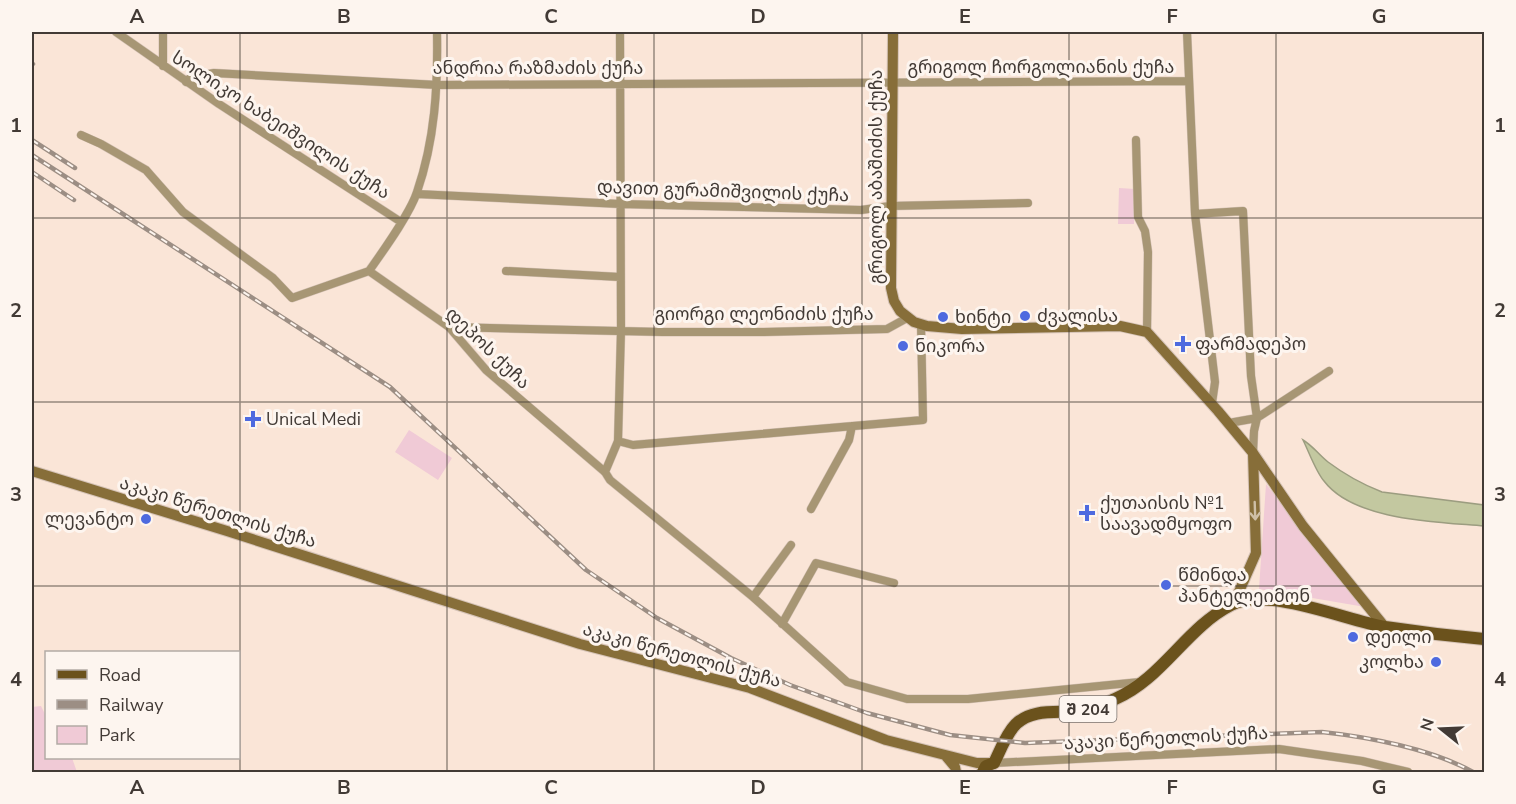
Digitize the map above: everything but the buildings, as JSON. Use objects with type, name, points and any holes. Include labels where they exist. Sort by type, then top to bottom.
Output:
[{"type":"main road","name":"შ 204","points":[[983,772],[986,766],[994,768],[1012,728],[1023,719],[1038,713],[1086,710],[1126,694],[1173,656],[1213,614],[1234,603],[1252,598],[1277,601],[1384,626],[1485,639]]},
{"type":"street","name":"სოლიკო ხაბეიშვილის ქუჩა","points":[[116,32],[163,66],[400,222]]},
{"type":"street","points":[[163,32],[163,66]]},
{"type":"street","points":[[81,135],[146,170],[183,212],[273,278],[292,298],[369,270],[417,194],[430,144],[438,85],[437,32]]},
{"type":"street","points":[[605,472],[618,441],[621,330],[620,32]]},
{"type":"street","name":"გრიგოლ აბაშიძის ქუჩა","points":[[893,32],[891,288],[894,301],[907,318]]},
{"type":"street","points":[[1187,32],[1195,214],[1215,382],[1212,403]]},
{"type":"street","name":"ანდრია რაზმაძის ქუჩა","points":[[186,81],[191,77],[214,73],[438,85],[620,82],[892,83]]},
{"type":"street","name":"გრიგოლ ჩორგოლიანის ქუჩა","points":[[892,83],[1190,81]]},
{"type":"street","points":[[1136,140],[1138,217],[1145,231],[1148,252],[1146,332]]},
{"type":"street","name":"დავით გურამიშვილის ქუჩა","points":[[417,194],[620,204],[861,210],[890,206],[1028,203]]},
{"type":"street","points":[[1195,214],[1243,211],[1251,376],[1257,418],[1253,453],[1256,553],[1234,603]]},
{"type":"street","name":"დეპოს ქუჩა","points":[[369,270],[449,327],[486,370],[605,472],[610,480],[753,597],[848,682],[906,699],[968,699],[1141,682]]},
{"type":"street","points":[[506,271],[620,277]]},
{"type":"street","points":[[907,318],[921,324],[962,329],[1120,327],[1146,332],[1229,423],[1253,453],[1303,526],[1384,626]]},
{"type":"street","name":"გიორგი ლეონიძის ქუჩა","points":[[449,327],[764,332],[887,329],[907,318]]},
{"type":"street","points":[[618,441],[633,445],[923,420],[921,324]]},
{"type":"street","points":[[1229,423],[1257,418],[1329,371]]},
{"type":"street","points":[[812,509],[845,449],[852,426]]},
{"type":"street","name":"აკაკი წერეთლის ქუჩა","points":[[32,471],[580,644],[750,688],[886,740],[994,768],[1279,749],[1362,761],[1408,772]]},
{"type":"street","points":[[753,597],[791,545]]},
{"type":"street","points":[[782,624],[816,563],[894,584]]},
{"type":"street","points":[[945,755],[955,767],[956,772]]},
{"type":"green space","points":[[1119,188],[1135,189],[1134,224],[1118,224]]},
{"type":"green space","points":[[409,430],[452,458],[438,480],[395,452]]},
{"type":"green space","points":[[1266,484],[1365,607],[1259,589]]},
{"type":"green space","points":[[41,706],[45,714],[45,759],[72,759],[77,772],[32,772],[32,707]]},
{"type":"shaded area","points":[[1303,440],[1341,471],[1382,492],[1484,505],[1484,526],[1398,517],[1355,504],[1338,494],[1324,481]]},
{"type":"railway","points":[[32,140],[75,168]]},
{"type":"railway","points":[[32,155],[390,387],[586,570],[657,618],[731,658],[790,685],[867,713],[950,735],[1025,743],[1322,732],[1400,745],[1439,757],[1473,772]]},
{"type":"railway","points":[[32,172],[74,200]]},
{"type":"place","name":"ძვალისა","points":[[1025,316]]},
{"type":"place","name":"ხინტი","points":[[943,317]]},
{"type":"place","name":"ფარმადეპო","points":[[1183,344]]},
{"type":"place","name":"ნიკორა","points":[[903,346]]},
{"type":"place","name":"Unical Medi","points":[[253,419]]},
{"type":"place","name":"ქუთაისის №1 საავადმყოფო","points":[[1087,513]]},
{"type":"place","name":"ლევანტო","points":[[146,519]]},
{"type":"place","name":"წმინდა პანტელეიმონ","points":[[1166,585]]},
{"type":"place","name":"დეილი","points":[[1353,637]]},
{"type":"place","name":"კოლხა","points":[[1436,662]]}]
